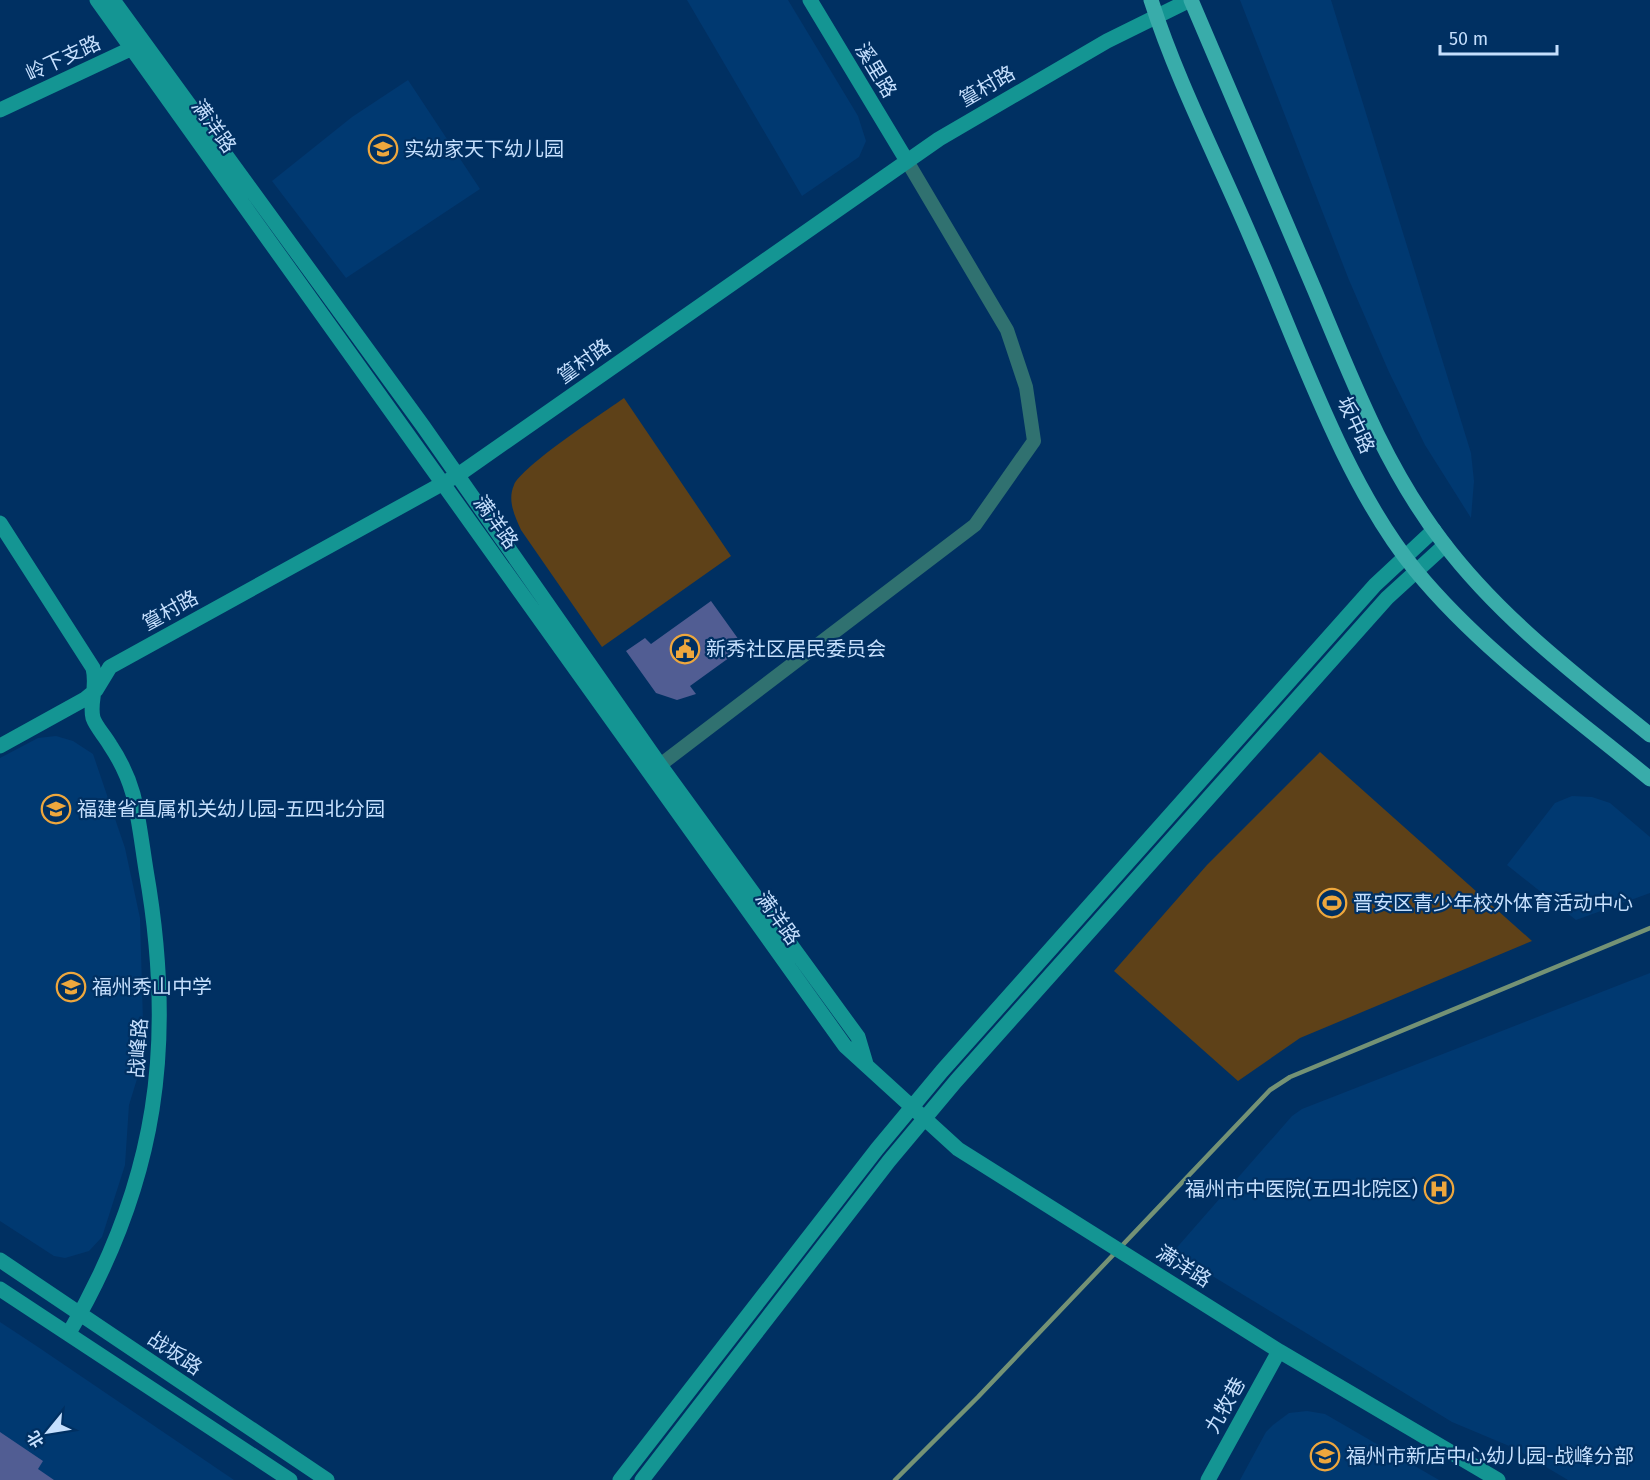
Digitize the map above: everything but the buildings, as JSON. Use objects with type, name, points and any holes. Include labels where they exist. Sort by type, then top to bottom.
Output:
[{"type":"main road","name":"坂中路","points":[[1150,0],[1332,426],[1369,499],[1405,556],[1451,610],[1489,645],[1650,779]]},
{"type":"main road","name":"坂中路","points":[[1190,0],[1356,389],[1399,474],[1434,530],[1444,545],[1526,631],[1650,735]]},
{"type":"street","name":"满洋路","points":[[97,0],[138,46],[458,475],[660,765],[858,1037],[866,1064]]},
{"type":"street","name":"满洋路","points":[[113,0],[138,46],[442,484],[845,1046],[958,1149],[1279,1351],[1498,1480]]},
{"type":"street","name":"溪里路","points":[[810,0],[907,161]]},
{"type":"street","name":"篁村路","points":[[0,746],[73,707],[96,690],[110,668],[458,475],[948,133],[1155,15],[1190,0]]},
{"type":"street","name":"岭下支路","points":[[0,110],[138,46]]},
{"type":"street","points":[[660,765],[975,525],[1034,441],[1026,387],[1007,330],[907,161]]},
{"type":"street","points":[[0,523],[93,669],[96,690]]},
{"type":"street","points":[[620,1480],[912,1107],[1375,585],[1434,530]]},
{"type":"street","points":[[642,1480],[925,1119],[1387,598],[1444,545]]},
{"type":"street","name":"战峰路","points":[[69,1333],[80,1315],[119,1232],[140,1167],[155,1098],[161,1038],[161,999],[155,931],[136,813],[125,773],[94,719],[96,690]]},
{"type":"street","name":"战坂路","points":[[0,1260],[327,1480]]},
{"type":"street","points":[[0,1288],[290,1480]]},
{"type":"street","name":"九牧巷","points":[[1208,1480],[1279,1351]]},
{"type":"shaded area","points":[[687,0],[788,0],[858,116],[866,141],[859,157],[802,196]]},
{"type":"shaded area","points":[[1240,0],[1331,0],[1471,453],[1474,481],[1471,518],[1425,445],[1389,372],[1349,280]]},
{"type":"shaded area","name":"实幼家天下幼儿园","points":[[408,80],[480,189],[346,278],[272,181],[352,117]]},
{"type":"shaded area","points":[[624,398],[731,556],[602,647],[521,530],[511,497],[514,485],[520,476],[564,440]]},
{"type":"shaded area","name":"福州秀山中学","points":[[56,736],[73,741],[93,754],[125,848],[140,918],[144,1056],[129,1105],[125,1165],[102,1237],[89,1251],[65,1258],[54,1256],[0,1221],[0,758],[38,738]]},
{"type":"shaded area","name":"晋安区青少年校外体育活动中心","points":[[1320,752],[1532,941],[1300,1038],[1238,1081],[1114,971],[1207,865]]},
{"type":"shaded area","points":[[1572,796],[1592,797],[1610,803],[1650,837],[1650,893],[1576,920],[1507,865],[1555,803]]},
{"type":"shaded area","name":"福州市中医院(五四北院区)","points":[[1650,973],[1650,1480],[1568,1480],[1514,1448],[1452,1422],[1173,1252],[1292,1116],[1302,1109]]},
{"type":"shaded area","points":[[0,1322],[38,1347],[234,1480],[0,1480]]},
{"type":"shaded area","name":"福州市新店中心幼儿园-战峰分部","points":[[1307,1411],[1325,1414],[1439,1480],[1240,1480],[1266,1432],[1289,1413]]},
{"type":"waterway","points":[[895,1480],[978,1397],[1270,1090],[1290,1077],[1650,928]]},
{"type":"place","name":"实幼家天下幼儿园","points":[[383,149]]},
{"type":"place","name":"新秀社区居民委员会","points":[[685,649]]},
{"type":"place","name":"福建省直属机关幼儿园-五四北分园","points":[[56,809]]},
{"type":"place","name":"晋安区青少年校外体育活动中心","points":[[1332,903]]},
{"type":"place","name":"福州秀山中学","points":[[71,987]]},
{"type":"place","name":"福州市中医院(五四北院区)","points":[[1439,1189]]},
{"type":"place","name":"福州市新店中心幼儿园-战峰分部","points":[[1325,1456]]}]
